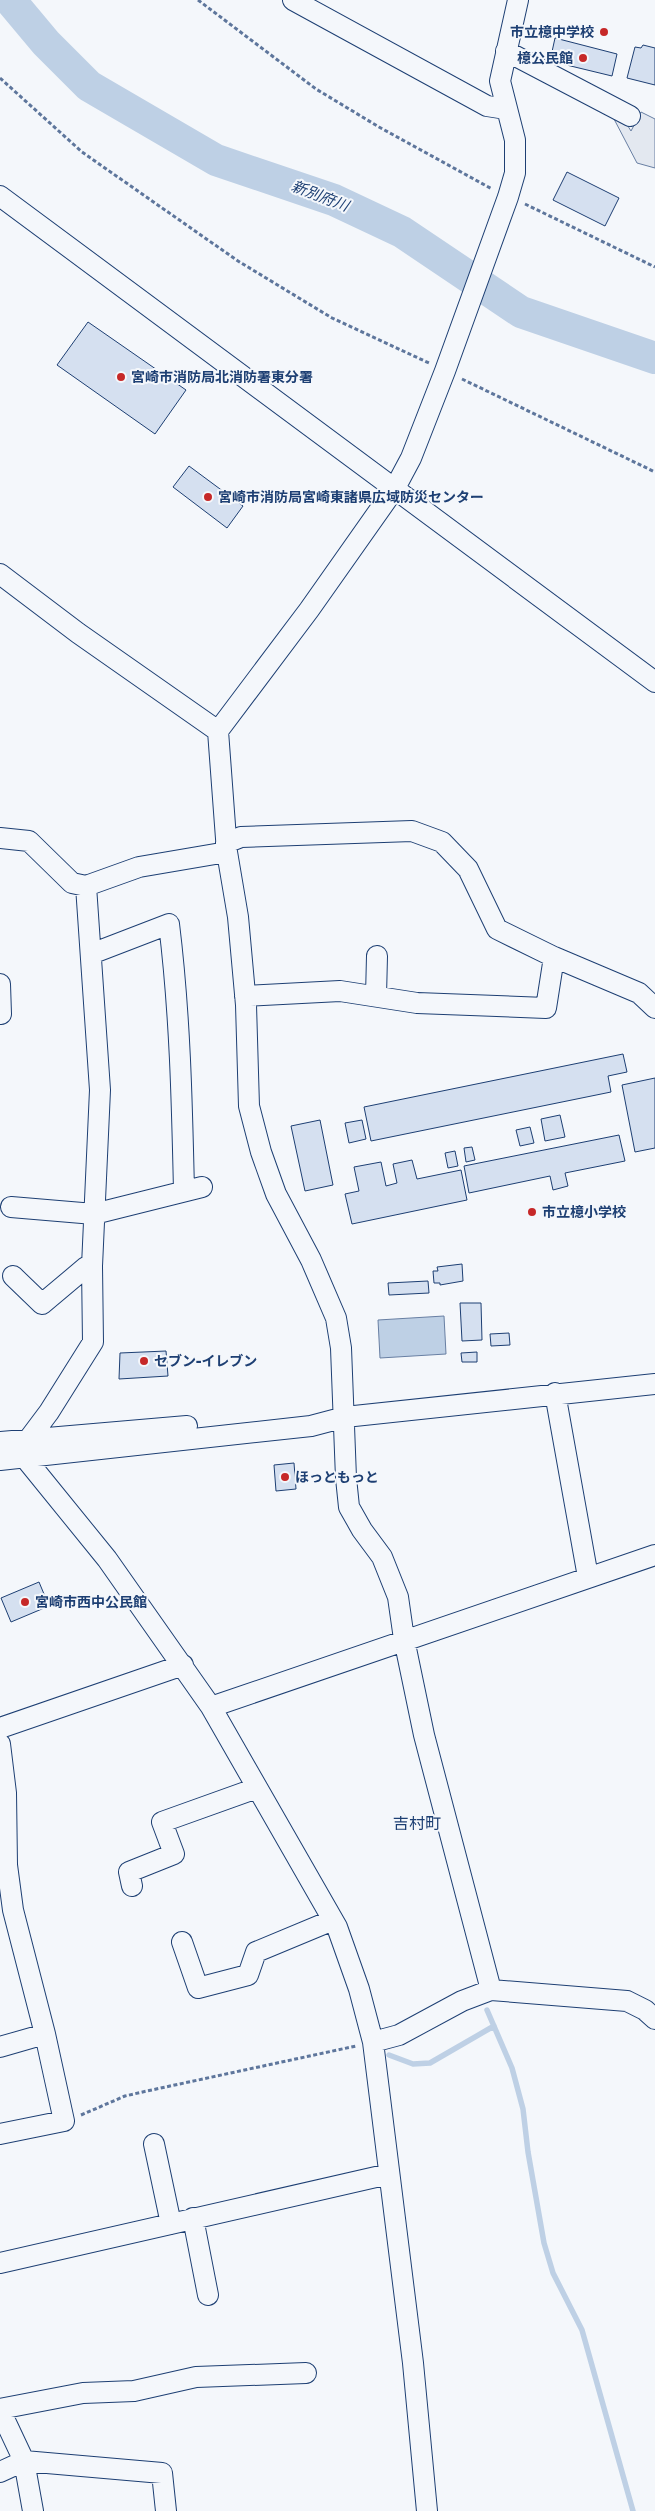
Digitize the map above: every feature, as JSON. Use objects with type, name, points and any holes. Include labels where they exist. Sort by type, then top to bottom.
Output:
[{"type":"street","points":[[293,0],[487,106],[506,109]]},
{"type":"street","points":[[491,1990],[424,1735],[404,1639],[398,1597],[382,1558],[362,1530],[349,1507],[346,1478],[341,1348],[336,1318],[312,1260],[276,1194],[249,1106],[245,996],[238,917],[226,847],[218,732],[310,610],[395,488],[411,458],[508,199],[515,173],[515,140],[500,81],[518,0]]},
{"type":"street","points":[[506,51],[630,116]]},
{"type":"street","points":[[0,196],[655,682]]},
{"type":"street","points":[[0,574],[78,633],[218,732]]},
{"type":"street","points":[[0,838],[29,841],[72,883],[86,886],[139,867],[226,847],[241,837],[412,831],[442,842],[468,869],[497,929],[554,957],[639,993],[655,1008]]},
{"type":"street","points":[[26,1449],[93,1342],[92,1266],[100,1090],[86,886]]},
{"type":"street","points":[[11,1207],[94,1214],[193,1189],[180,1064],[169,924],[91,954]]},
{"type":"street","points":[[376,996],[377,956]]},
{"type":"street","points":[[245,996],[340,991],[417,1003],[546,1008],[554,957]]},
{"type":"street","points":[[0,984],[1,1014]]},
{"type":"street","points":[[13,1276],[42,1304],[86,1268],[92,1266]]},
{"type":"street","points":[[0,1460],[26,1449],[312,1415],[345,1418],[555,1393],[655,1384]]},
{"type":"street","points":[[555,1393],[588,1578]]},
{"type":"street","points":[[0,1442],[26,1449],[211,1706],[333,1920],[360,1989],[373,2042],[413,2363],[426,2511]]},
{"type":"street","points":[[211,1706],[655,1555]]},
{"type":"street","points":[[0,1728],[182,1665]]},
{"type":"street","points":[[0,1744],[6,1794],[7,1865],[13,1910],[45,2034],[64,2122],[0,2134]]},
{"type":"street","points":[[132,1886],[128,1872],[174,1854],[162,1822],[257,1788]]},
{"type":"street","points":[[182,1942],[198,1988],[248,1975],[256,1952],[333,1920]]},
{"type":"street","points":[[373,2042],[399,2034],[462,2001],[491,1990],[627,2001],[646,2010],[655,2019]]},
{"type":"street","points":[[0,2047],[45,2034]]},
{"type":"street","points":[[154,2144],[171,2224]]},
{"type":"street","points":[[0,2263],[389,2174]]},
{"type":"street","points":[[193,2218],[208,2295]]},
{"type":"street","points":[[33,2511],[24,2461],[0,2410],[83,2393],[134,2391],[196,2377],[306,2373]]},
{"type":"street","points":[[0,2472],[24,2461],[162,2473],[166,2511]]},
{"type":"path","points":[[198,0],[316,88],[388,132],[508,199],[527,204],[655,267]]},
{"type":"path","points":[[0,78],[82,152],[238,261],[332,318],[446,367],[655,472]]},
{"type":"path","points":[[64,2122],[126,2096],[373,2042]]},
{"type":"shaded area","points":[[641,112],[655,119],[655,168],[637,163],[614,119],[621,115],[631,131]]},
{"type":"water","points":[[444,1316],[446,1354],[380,1358],[378,1320]]},
{"type":"building","name":"檍公民館","points":[[555,38],[617,54],[612,76],[550,61]]},
{"type":"building","points":[[643,45],[655,48],[655,85],[627,78],[635,47],[641,48]]},
{"type":"building","points":[[567,172],[619,198],[605,226],[553,200]]},
{"type":"building","name":"宮崎市消防局北消防署東分署","points":[[88,322],[186,390],[155,434],[57,365]]},
{"type":"building","name":"宮崎市消防局宮崎東諸県広域防災センター","points":[[189,466],[243,506],[227,528],[173,487]]},
{"type":"building","points":[[623,1054],[627,1072],[608,1076],[611,1092],[371,1141],[364,1107]]},
{"type":"building","points":[[655,1078],[655,1148],[635,1152],[622,1085]]},
{"type":"building","points":[[560,1115],[565,1137],[545,1141],[541,1119]]},
{"type":"building","points":[[320,1120],[333,1185],[305,1191],[291,1126]]},
{"type":"building","points":[[362,1120],[366,1139],[349,1143],[345,1123]]},
{"type":"building","points":[[530,1127],[534,1143],[520,1146],[516,1130]]},
{"type":"building","points":[[619,1135],[625,1161],[565,1173],[568,1186],[553,1190],[550,1176],[469,1193],[464,1166]]},
{"type":"building","points":[[472,1147],[475,1160],[466,1162],[464,1148]]},
{"type":"building","points":[[455,1151],[458,1166],[448,1168],[445,1153]]},
{"type":"building","points":[[412,1160],[417,1179],[461,1170],[467,1200],[352,1224],[345,1194],[359,1191],[354,1167],[381,1162],[386,1186],[397,1183],[393,1164]]},
{"type":"building","points":[[462,1264],[463,1281],[440,1285],[440,1283],[434,1283],[433,1271],[438,1271],[437,1267]]},
{"type":"building","points":[[428,1281],[429,1293],[389,1295],[388,1283]]},
{"type":"building","points":[[460,1303],[481,1303],[482,1340],[462,1341]]},
{"type":"building","points":[[509,1333],[510,1345],[491,1346],[490,1334]]},
{"type":"building","name":"セブン-イレブン","points":[[166,1351],[168,1376],[119,1379],[120,1353]]},
{"type":"building","points":[[477,1352],[477,1362],[462,1362],[461,1353]]},
{"type":"building","name":"ほっともっと","points":[[294,1463],[296,1489],[276,1491],[274,1465]]},
{"type":"building","name":"宮崎市西中公民館","points":[[39,1582],[49,1606],[11,1622],[1,1598]]},
{"type":"waterway","name":"新別府川","points":[[10,0],[46,43],[89,86],[216,160],[334,200],[402,232],[521,312],[655,358]]},
{"type":"waterway","points":[[487,2010],[512,2068],[523,2109],[528,2152],[544,2243],[553,2273],[582,2330],[633,2511]]},
{"type":"waterway","points":[[389,2055],[413,2064],[430,2063],[494,2026]]},
{"type":"place","name":"市立檍中学校","points":[[604,32]]},
{"type":"place","name":"檍公民館","points":[[583,58]]},
{"type":"place","name":"宮崎市消防局北消防署東分署","points":[[121,377]]},
{"type":"place","name":"宮崎市消防局宮崎東諸県広域防災センター","points":[[208,497]]},
{"type":"place","name":"市立檍小学校","points":[[532,1212]]},
{"type":"place","name":"セブン-イレブン","points":[[144,1361]]},
{"type":"place","name":"ほっともっと","points":[[285,1477]]},
{"type":"place","name":"宮崎市西中公民館","points":[[25,1602]]},
{"type":"district","name":"吉村町","points":[[417,1823]]}]
